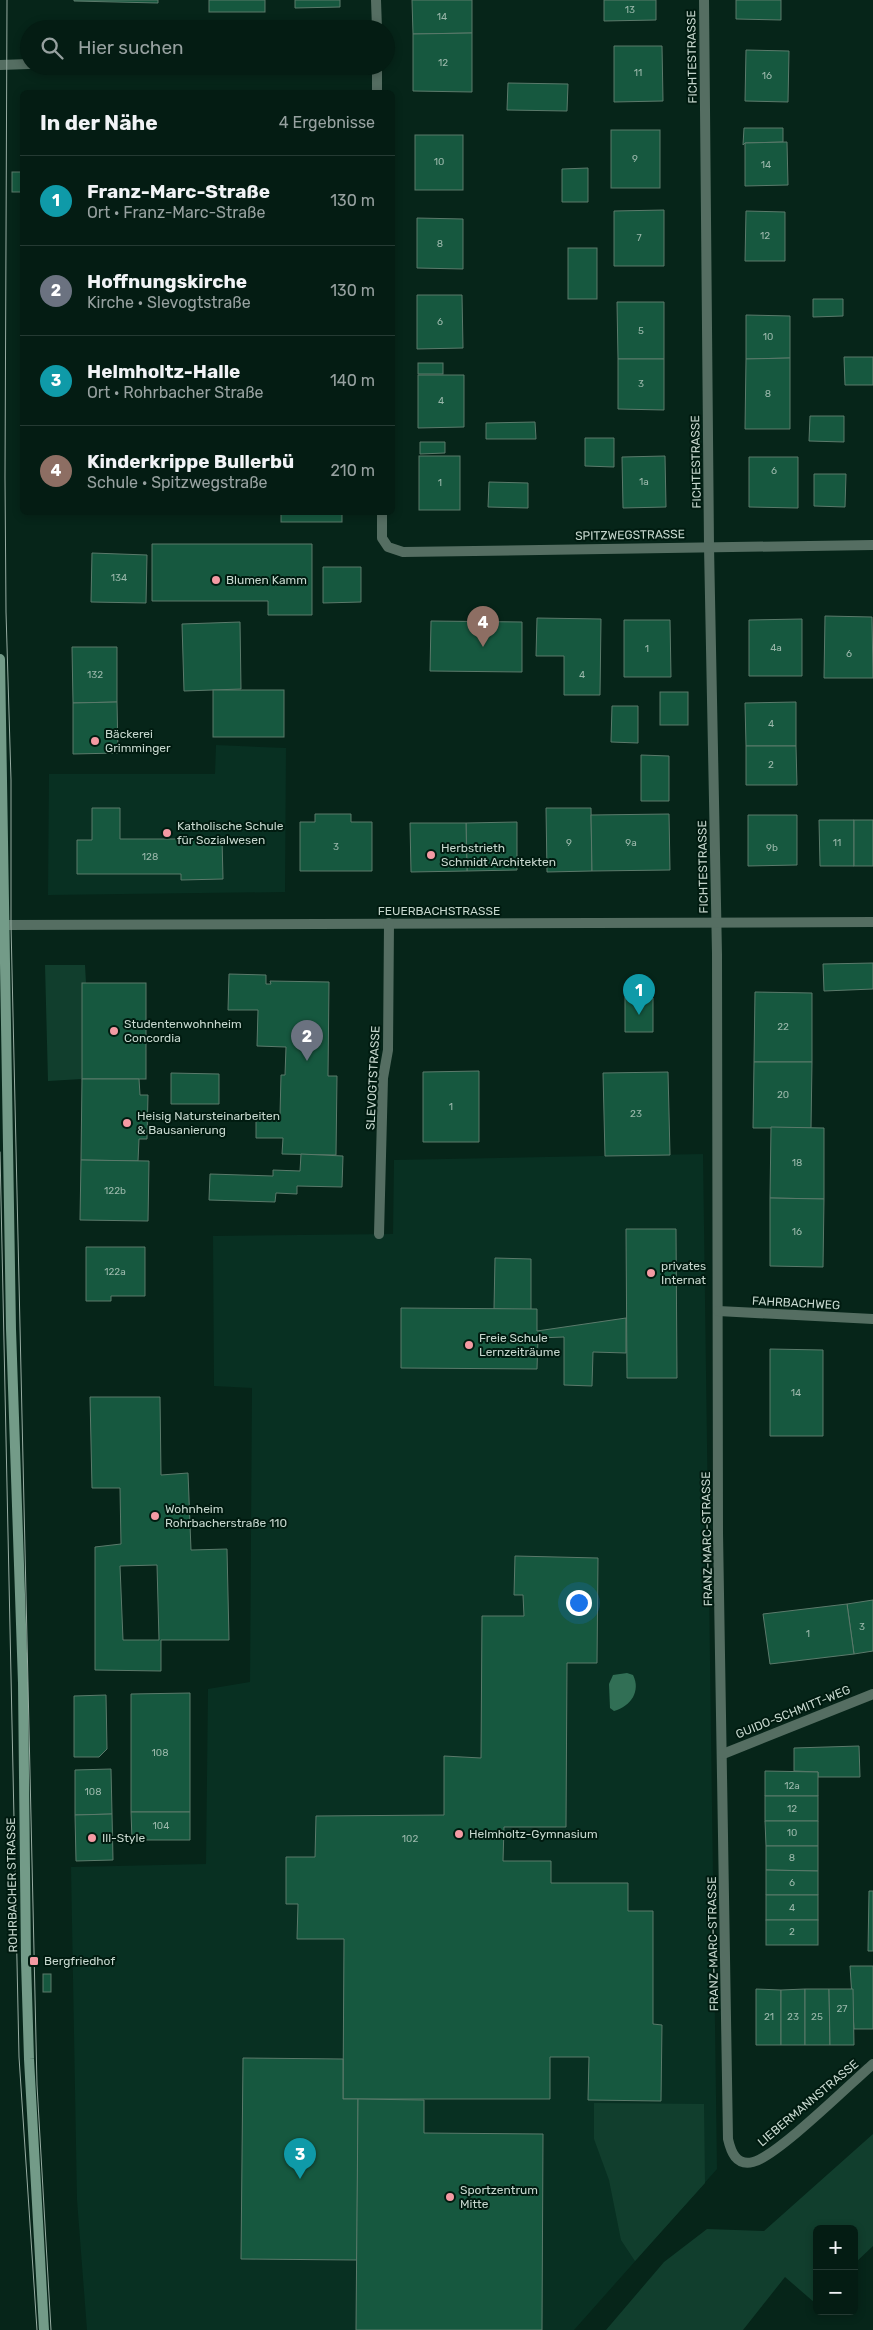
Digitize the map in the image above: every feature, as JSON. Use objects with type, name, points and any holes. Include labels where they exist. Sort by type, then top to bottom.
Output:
[{"type":"main road","name":"ROHRBACHER STRASSE","points":[[0,659],[5,925],[5,1221],[23,1683],[29,2059],[44,2330]]},
{"type":"street","points":[[376,0],[377,20]]},
{"type":"street","name":"FICHTESTRASSE","points":[[704,0],[709,546],[717,924]]},
{"type":"street","points":[[0,65],[20,64]]},
{"type":"street","points":[[377,75],[377,90]]},
{"type":"street","name":"SPITZWEGSTRASSE","points":[[382,515],[382,538],[388,547],[403,552],[709,546],[873,546]]},
{"type":"street","name":"FEUERBACHSTRASSE","points":[[5,925],[873,922]]},
{"type":"street","name":"SLEVOGTSTRASSE","points":[[379,1234],[383,1078],[388,1050],[389,923]]},
{"type":"street","name":"FRANZ-MARC-STRASSE","points":[[717,924],[718,1525],[728,2140],[731,2154]]},
{"type":"street","name":"FAHRBACHWEG","points":[[718,1311],[873,1319]]},
{"type":"street","name":"GUIDO-SCHMITT-WEG","points":[[723,1754],[873,1694]]},
{"type":"street","name":"LIEBERMANNSTRASSE","points":[[731,2154],[739,2161],[752,2162],[773,2152],[873,2064]]},
{"type":"shaded area","name":"Katholische Schule für Sozialwesen","points":[[216,745],[286,748],[285,892],[48,895],[49,774],[215,774]]},
{"type":"shaded area","points":[[45,965],[85,965],[86,983],[82,983],[82,1079],[48,1081]]},
{"type":"shaded area","name":"Helmholtz-Gymnasium","points":[[703,1154],[717,2169],[574,2330],[87,2330],[77,2200],[71,1867],[206,1864],[208,1689],[250,1682],[252,1388],[214,1386],[213,1236],[393,1234],[394,1160]]},
{"type":"shaded area","points":[[627,1673],[633,1675],[636,1687],[635,1692],[630,1702],[614,1711],[610,1708],[609,1684],[613,1675]]},
{"type":"shaded area","points":[[594,2103],[704,2104],[705,2183],[635,2261],[621,2240],[609,2180],[594,2139]]},
{"type":"shaded area","points":[[873,2134],[873,2246],[858,2260],[858,2225],[813,2225],[813,2301],[785,2277],[743,2330],[606,2330],[664,2262],[707,2229],[764,2231]]},
{"type":"building","points":[[158,0],[158,3],[74,1]]},
{"type":"building","points":[[209,0],[265,0],[265,12],[209,12]]},
{"type":"building","points":[[295,0],[340,0],[340,7],[295,8]]},
{"type":"building","points":[[412,0],[472,0],[472,33],[413,34]]},
{"type":"building","points":[[604,0],[656,0],[656,20],[604,21]]},
{"type":"building","points":[[736,0],[781,0],[781,20],[736,19]]},
{"type":"building","points":[[472,33],[472,92],[413,91],[413,34]]},
{"type":"building","points":[[614,46],[662,46],[663,101],[614,102]]},
{"type":"building","points":[[746,50],[789,51],[788,102],[745,101]]},
{"type":"building","points":[[508,83],[568,84],[567,111],[507,110]]},
{"type":"building","points":[[744,128],[783,128],[783,142],[745,143],[743,145]]},
{"type":"building","points":[[611,130],[660,130],[660,188],[611,188]]},
{"type":"building","points":[[415,135],[463,135],[463,190],[415,190]]},
{"type":"building","points":[[787,142],[788,185],[745,186],[745,143]]},
{"type":"building","points":[[588,168],[588,202],[562,202],[562,169]]},
{"type":"building","points":[[12,172],[20,172],[20,192],[12,192]]},
{"type":"building","points":[[664,210],[664,266],[614,266],[614,211]]},
{"type":"building","points":[[746,211],[785,212],[785,261],[745,261]]},
{"type":"building","points":[[417,218],[463,219],[463,269],[417,268]]},
{"type":"building","points":[[568,248],[597,248],[597,299],[568,299]]},
{"type":"building","points":[[417,295],[462,295],[463,348],[417,349]]},
{"type":"building","points":[[813,299],[843,299],[843,316],[813,317]]},
{"type":"building","points":[[617,302],[664,302],[664,359],[618,359]]},
{"type":"building","points":[[746,315],[790,316],[790,358],[746,359]]},
{"type":"building","points":[[844,357],[873,357],[873,385],[845,385]]},
{"type":"building","points":[[790,358],[790,429],[745,429],[746,359]]},
{"type":"building","points":[[618,359],[664,359],[664,410],[618,409]]},
{"type":"building","points":[[418,363],[443,363],[443,374],[418,374]]},
{"type":"building","points":[[418,375],[464,375],[464,427],[418,428]]},
{"type":"building","points":[[810,416],[844,416],[844,442],[809,441]]},
{"type":"building","points":[[535,422],[536,439],[486,439],[486,423]]},
{"type":"building","points":[[585,438],[614,438],[614,467],[585,466]]},
{"type":"building","points":[[420,442],[445,442],[445,453],[420,454]]},
{"type":"building","points":[[419,456],[460,456],[460,510],[419,510]]},
{"type":"building","points":[[665,456],[666,507],[623,508],[622,457]]},
{"type":"building","points":[[749,457],[798,457],[798,508],[749,507]]},
{"type":"building","points":[[814,474],[846,474],[845,507],[814,506]]},
{"type":"building","points":[[489,482],[528,483],[528,508],[488,507]]},
{"type":"building","points":[[281,515],[342,515],[342,522],[281,522]]},
{"type":"building","points":[[152,544],[312,544],[312,615],[268,615],[268,601],[152,601]]},
{"type":"building","points":[[92,553],[147,555],[146,603],[91,602]]},
{"type":"building","points":[[323,567],[361,567],[361,602],[323,603]]},
{"type":"building","points":[[825,616],[872,617],[873,678],[824,678]]},
{"type":"building","points":[[537,618],[601,619],[600,695],[564,695],[564,656],[536,656]]},
{"type":"building","points":[[802,619],[802,676],[749,676],[749,620]]},
{"type":"building","points":[[624,620],[670,620],[671,677],[624,677]]},
{"type":"building","points":[[431,621],[522,622],[522,672],[430,671]]},
{"type":"building","points":[[240,622],[241,689],[184,691],[182,624]]},
{"type":"building","points":[[72,647],[117,647],[117,702],[73,703]]},
{"type":"building","points":[[213,690],[284,690],[284,737],[213,737]]},
{"type":"building","points":[[660,692],[688,692],[688,725],[660,725]]},
{"type":"building","points":[[117,702],[118,753],[73,754],[73,703]]},
{"type":"building","points":[[796,702],[796,746],[746,746],[745,703]]},
{"type":"building","points":[[612,706],[638,706],[638,743],[611,742]]},
{"type":"building","points":[[746,746],[796,746],[797,785],[746,785]]},
{"type":"building","points":[[641,755],[669,756],[669,801],[641,801]]},
{"type":"building","points":[[92,808],[120,808],[120,839],[222,839],[223,879],[181,880],[181,874],[77,874],[77,840],[92,840]]},
{"type":"building","points":[[546,808],[591,808],[592,871],[547,872]]},
{"type":"building","points":[[315,814],[351,814],[351,822],[372,822],[372,871],[300,871],[300,822],[315,822]]},
{"type":"building","points":[[669,814],[670,870],[592,871],[591,815]]},
{"type":"building","points":[[748,815],[797,815],[797,865],[748,866]]},
{"type":"building","points":[[819,820],[854,820],[854,866],[820,866]]},
{"type":"building","points":[[854,820],[873,820],[873,866],[854,866]]},
{"type":"building","points":[[517,822],[517,870],[467,871],[466,823]]},
{"type":"building","points":[[410,823],[466,823],[467,871],[411,872]]},
{"type":"building","points":[[873,963],[873,989],[824,991],[823,964]]},
{"type":"building","points":[[229,974],[266,975],[266,984],[271,984],[270,981],[329,982],[328,1076],[337,1076],[336,1155],[282,1154],[283,1138],[256,1138],[256,1114],[280,1115],[281,1075],[285,1075],[286,1047],[257,1046],[258,1010],[228,1010]]},
{"type":"building","name":"Studentenwohnheim Concordia","points":[[82,983],[146,983],[146,1079],[82,1079]]},
{"type":"building","points":[[755,992],[812,993],[812,1062],[754,1062]]},
{"type":"building","points":[[625,997],[653,998],[653,1032],[625,1032]]},
{"type":"building","points":[[754,1062],[812,1062],[811,1128],[753,1128]]},
{"type":"building","points":[[479,1071],[479,1142],[423,1142],[423,1072]]},
{"type":"building","points":[[668,1072],[670,1155],[605,1156],[603,1073]]},
{"type":"building","points":[[171,1073],[219,1074],[219,1104],[171,1104]]},
{"type":"building","points":[[82,1079],[139,1079],[140,1095],[148,1095],[147,1139],[139,1139],[138,1161],[81,1160]]},
{"type":"building","points":[[771,1127],[824,1128],[824,1199],[770,1198]]},
{"type":"building","points":[[301,1154],[343,1156],[342,1187],[297,1186],[297,1194],[276,1193],[275,1202],[209,1200],[210,1174],[273,1176],[273,1170],[300,1171]]},
{"type":"building","points":[[81,1160],[149,1161],[148,1221],[80,1220]]},
{"type":"building","points":[[770,1198],[824,1199],[823,1267],[770,1266]]},
{"type":"building","name":"privates Internat","points":[[626,1229],[676,1229],[677,1378],[627,1378]]},
{"type":"building","points":[[86,1247],[145,1247],[145,1296],[111,1296],[111,1301],[86,1301]]},
{"type":"building","points":[[495,1258],[531,1259],[531,1310],[494,1309]]},
{"type":"building","name":"Freie Schule Lernzeiträume","points":[[401,1308],[537,1309],[537,1331],[626,1318],[626,1353],[593,1352],[592,1386],[564,1385],[564,1337],[538,1338],[537,1369],[401,1368]]},
{"type":"building","points":[[770,1349],[823,1350],[823,1436],[770,1436]]},
{"type":"building","name":"Wohnheim Rohrbacherstraße 110","points":[[90,1397],[160,1397],[161,1475],[188,1473],[191,1550],[227,1549],[229,1640],[161,1640],[161,1671],[95,1670],[95,1547],[121,1544],[120,1488],[92,1488]],"holes":[[[157,1565],[159,1640],[123,1640],[120,1566]]]},
{"type":"building","points":[[515,1556],[598,1558],[597,1663],[567,1663],[566,1827],[504,1827],[503,1861],[551,1861],[551,1883],[628,1883],[628,1911],[653,1911],[653,2024],[662,2025],[661,2101],[588,2100],[589,2057],[550,2057],[550,2099],[343,2099],[344,1939],[297,1939],[298,1904],[286,1904],[286,1857],[315,1857],[316,1816],[444,1815],[444,1756],[481,1758],[482,1616],[524,1616],[523,1595],[514,1595]]},
{"type":"building","points":[[873,1600],[873,1651],[854,1654],[847,1604]]},
{"type":"building","points":[[847,1604],[854,1654],[770,1664],[763,1614]]},
{"type":"building","points":[[190,1693],[190,1812],[131,1812],[131,1694]]},
{"type":"building","points":[[106,1695],[107,1749],[99,1757],[74,1757],[74,1696]]},
{"type":"building","points":[[859,1746],[860,1777],[818,1777],[818,1772],[794,1771],[794,1748]]},
{"type":"building","points":[[111,1769],[112,1814],[75,1815],[75,1770]]},
{"type":"building","points":[[765,1771],[818,1772],[818,1796],[765,1796]]},
{"type":"building","points":[[765,1796],[818,1796],[818,1821],[765,1821]]},
{"type":"building","points":[[131,1812],[190,1812],[190,1840],[132,1840]]},
{"type":"building","points":[[112,1814],[113,1860],[76,1861],[75,1815]]},
{"type":"building","points":[[765,1821],[818,1821],[818,1846],[766,1846]]},
{"type":"building","points":[[766,1846],[818,1846],[818,1871],[766,1870]]},
{"type":"building","points":[[766,1870],[818,1871],[818,1895],[766,1895]]},
{"type":"building","points":[[869,1891],[873,1891],[873,1951],[868,1951]]},
{"type":"building","points":[[766,1895],[818,1895],[818,1920],[766,1920]]},
{"type":"building","points":[[766,1920],[818,1920],[818,1945],[766,1945]]},
{"type":"building","points":[[850,1966],[873,1966],[873,2029],[854,2029]]},
{"type":"building","points":[[43,1974],[51,1974],[51,1992],[43,1992]]},
{"type":"building","points":[[756,1989],[781,1990],[781,2045],[756,2045]]},
{"type":"building","points":[[805,1989],[805,2045],[781,2045],[781,1990]]},
{"type":"building","points":[[805,1989],[829,1989],[830,2045],[805,2045]]},
{"type":"building","points":[[829,1989],[853,1989],[854,2045],[830,2045]]},
{"type":"building","points":[[243,2058],[343,2059],[343,2099],[358,2099],[357,2260],[241,2259]]},
{"type":"building","name":"Sportzentrum Mitte","points":[[358,2099],[424,2100],[424,2133],[543,2134],[542,2330],[356,2330]]},
{"type":"tram line","points":[[7,0],[5,477],[6,612],[11,780],[11,925],[37,2085],[51,2330]]},
{"type":"tram line","points":[[0,1152],[19,2057],[37,2330]]},
{"type":"place","name":"Blumen Kamm","points":[[216,580]]},
{"type":"place","name":"Kinderkrippe Bullerbü","points":[[483,647]]},
{"type":"place","name":"Bäckerei Grimminger","points":[[95,741]]},
{"type":"place","name":"Katholische Schule für Sozialwesen","points":[[167,833]]},
{"type":"place","name":"Herbstrieth Schmidt Architekten","points":[[431,855]]},
{"type":"place","name":"Franz-Marc-Straße","points":[[639,1015]]},
{"type":"place","name":"Studentenwohnheim Concordia","points":[[114,1031]]},
{"type":"place","name":"Hoffnungskirche","points":[[307,1061]]},
{"type":"place","name":"Heisig Natursteinarbeiten & Bausanierung","points":[[127,1123]]},
{"type":"place","name":"privates Internat","points":[[651,1273]]},
{"type":"place","name":"Freie Schule Lernzeiträume","points":[[469,1345]]},
{"type":"place","name":"Wohnheim Rohrbacherstraße 110","points":[[155,1516]]},
{"type":"place","name":"Helmholtz-Gymnasium","points":[[459,1834]]},
{"type":"place","name":"Ill-Style","points":[[92,1838]]},
{"type":"place","name":"Bergfriedhof","points":[[34,1961]]},
{"type":"place","name":"Helmholtz-Halle","points":[[300,2179]]},
{"type":"place","name":"Sportzentrum Mitte","points":[[450,2197]]}]
